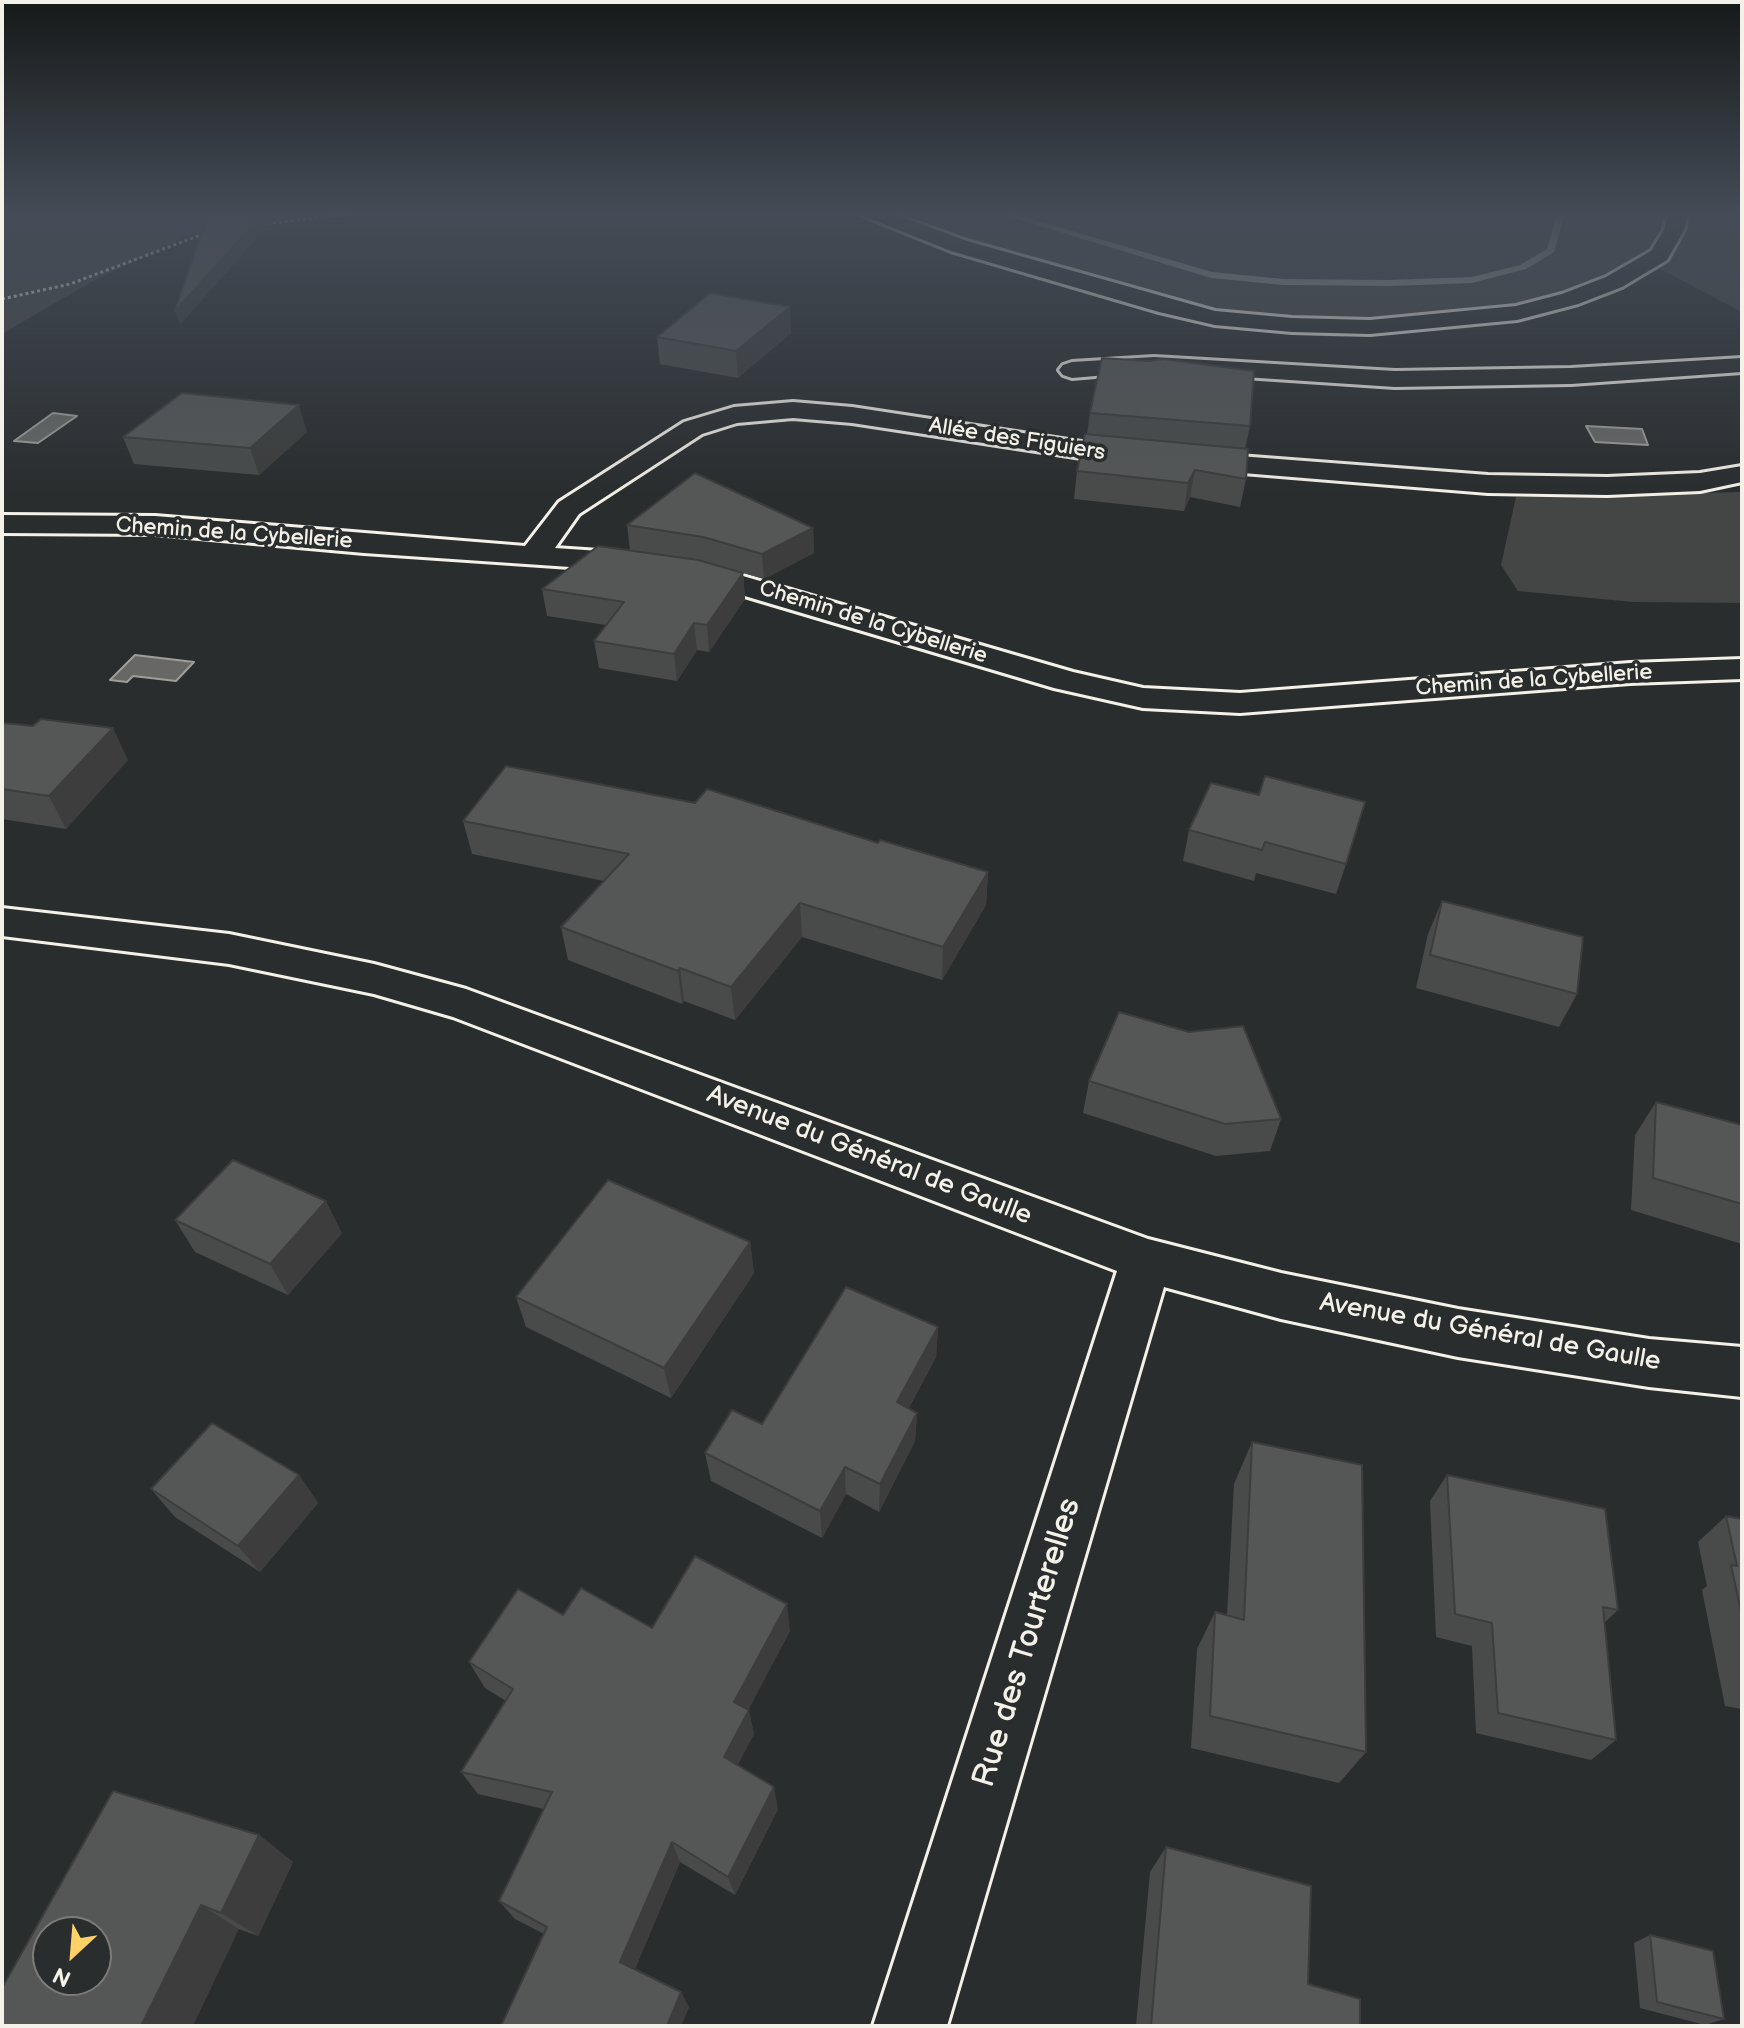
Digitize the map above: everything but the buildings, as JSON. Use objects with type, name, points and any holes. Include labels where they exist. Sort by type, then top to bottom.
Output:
[{"type":"street","points":[[1170,308],[1215,318],[1292,325],[1370,327],[1517,313],[1537,308]]},
{"type":"street","points":[[1072,370],[1154,364],[1424,378],[1571,376],[1742,365]]},
{"type":"street","name":"Allée des Figuiers","points":[[533,556],[569,508],[693,428],[734,415],[793,410],[852,415],[1108,454],[1488,484],[1607,486],[1700,482],[1742,474]]},
{"type":"street","name":"Chemin de la Cybellerie","points":[[2,524],[155,525],[629,562],[705,574],[1066,681],[1143,698],[1240,703],[1630,673],[1742,669]]},
{"type":"street","name":"Avenue du Général de Gaulle","points":[[2,922],[229,949],[374,979],[466,1005],[1146,1260],[1281,1296],[1458,1333],[1649,1363],[1742,1372]]},
{"type":"street","name":"Rue des Tourterelles","points":[[910,2026],[1146,1260]]},
{"type":"shaded area","points":[[2,308],[47,308],[2,334]]},
{"type":"shaded area","points":[[1141,308],[1566,308],[1521,320],[1461,329],[1334,337],[1217,325]]},
{"type":"shaded area","points":[[53,413],[77,416],[38,443],[14,441]]},
{"type":"shaded area","points":[[1586,426],[1642,429],[1648,445],[1595,442]]},
{"type":"shaded area","points":[[1742,492],[1742,603],[1633,602],[1518,591],[1501,565],[1516,497]]},
{"type":"shaded area","points":[[135,655],[194,662],[176,681],[133,676],[127,682],[110,680]]}]
